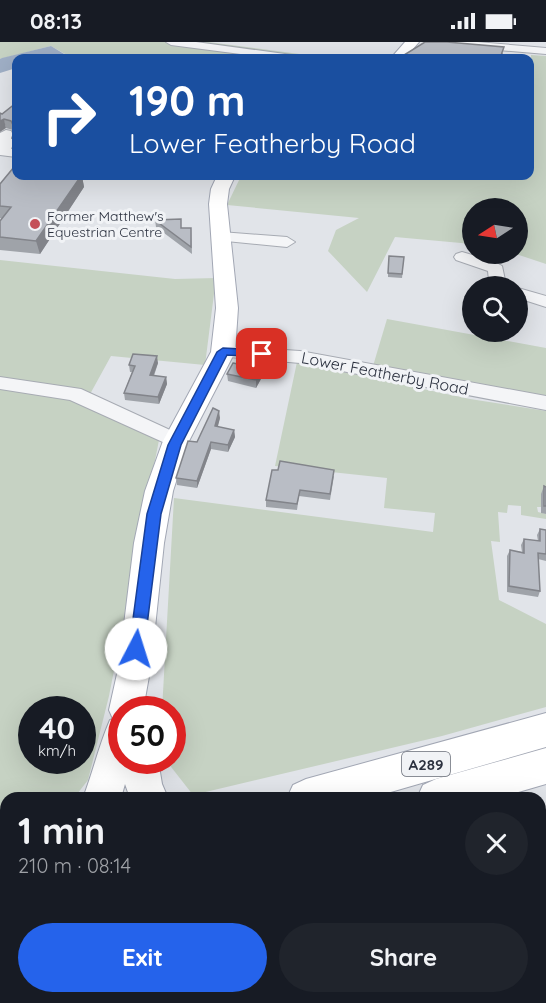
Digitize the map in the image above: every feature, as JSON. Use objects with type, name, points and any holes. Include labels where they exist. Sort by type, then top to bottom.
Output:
[{"type":"main road","points":[[402,54],[412,42]]},
{"type":"main road","points":[[129,696],[135,665],[154,514],[164,473],[176,441],[223,352],[227,308],[218,204],[224,180]]},
{"type":"main road","points":[[135,665],[139,696]]},
{"type":"main road","name":"A289","points":[[327,792],[546,730]]},
{"type":"main road","name":"A289","points":[[457,792],[546,766]]},
{"type":"main road","points":[[104,792],[111,774]]},
{"type":"main road","points":[[142,774],[146,792]]},
{"type":"street","points":[[171,42],[262,54]]},
{"type":"street","points":[[436,46],[546,51]]},
{"type":"street","points":[[456,48],[465,54]]},
{"type":"street","points":[[2,133],[8,141],[3,152],[12,153]]},
{"type":"street","points":[[220,237],[287,242]]},
{"type":"street","points":[[487,264],[496,269],[497,276]]},
{"type":"street","points":[[528,296],[546,302]]},
{"type":"street","name":"Lower Featherby Road","points":[[223,352],[300,357],[546,402]]},
{"type":"street","points":[[0,383],[74,394],[176,441]]},
{"type":"green space","points":[[0,42],[208,42],[300,54],[65,54],[51,46],[12,54],[0,59]]},
{"type":"green space","points":[[534,55],[546,56],[546,264],[528,258],[528,198],[462,198],[462,243],[395,237],[367,292],[328,251],[336,230],[359,218],[227,205],[239,180],[534,180]]},
{"type":"green space","points":[[0,260],[175,279],[216,278],[205,365],[111,356],[89,396],[0,379]]},
{"type":"green space","points":[[387,319],[462,333],[462,342],[513,342],[546,348],[546,396],[373,366]]},
{"type":"green space","points":[[297,362],[470,399],[546,411],[546,494],[541,494],[541,507],[537,507],[538,512],[546,514],[546,519],[521,515],[521,506],[508,505],[507,513],[498,512],[500,542],[491,541],[499,600],[546,624],[546,707],[442,736],[206,792],[191,792],[177,774],[186,774],[186,696],[163,696],[174,498],[433,532],[435,513],[384,508],[387,478],[275,466]]},
{"type":"green space","points":[[0,387],[69,398],[159,440],[109,696],[96,748],[96,696],[18,696],[18,774],[90,774],[88,780],[79,792],[0,792]]},
{"type":"water","points":[[51,46],[64,54],[18,54]]},
{"type":"water","points":[[12,56],[12,69],[0,73],[0,59]]},
{"type":"building","points":[[425,42],[504,47],[501,54],[406,54]]},
{"type":"building","points":[[12,106],[12,123],[4,119],[0,121],[0,113],[2,114]]},
{"type":"building","name":"Former Matthew's Equestrian Centre","points":[[12,169],[12,180],[78,180],[36,241],[0,237],[0,221],[11,207],[0,206],[0,184]]},
{"type":"building","points":[[181,219],[181,228],[191,228],[191,247],[155,220]]},
{"type":"building","points":[[389,256],[404,257],[402,274],[388,273]]},
{"type":"building","points":[[133,354],[157,356],[150,375],[166,377],[158,397],[124,393],[135,366],[129,365]]},
{"type":"building","points":[[233,363],[262,369],[256,380],[227,374]]},
{"type":"building","points":[[213,408],[219,411],[215,426],[234,430],[228,445],[211,442],[197,481],[176,478],[188,441],[197,442]]},
{"type":"building","points":[[280,461],[334,470],[330,494],[300,490],[297,504],[266,500],[272,470],[278,470]]},
{"type":"building","points":[[544,486],[546,487],[546,506],[544,506]]},
{"type":"building","points":[[540,529],[546,530],[546,554],[538,553],[540,591],[509,586],[510,550],[524,553],[524,539],[540,541]]},
{"type":"place","name":"Former Matthew's Equestrian Centre","points":[[35,224]]},
{"type":"route","points":[[136,649],[154,514],[167,464],[175,445],[223,352],[262,354]]}]
